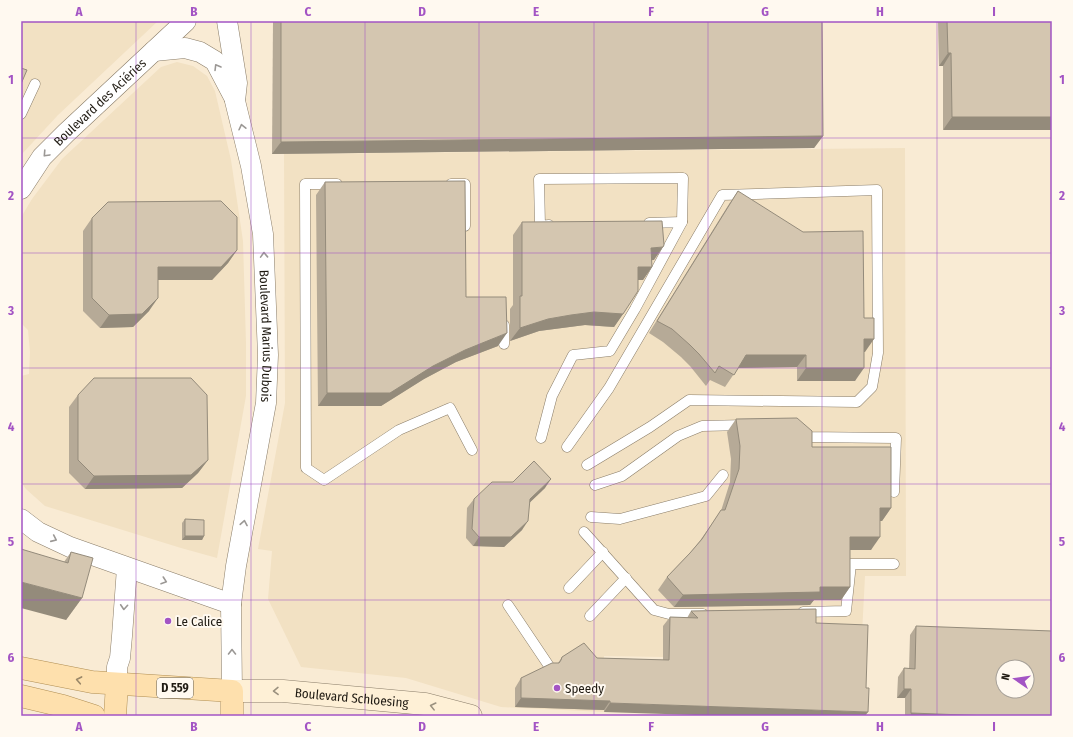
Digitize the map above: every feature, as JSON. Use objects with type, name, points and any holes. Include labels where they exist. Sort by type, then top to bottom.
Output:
[{"type":"main road","name":"D 559","points":[[21,668],[92,682],[232,690]]},
{"type":"main road","points":[[115,716],[117,684]]},
{"type":"main road","points":[[232,690],[232,716]]},
{"type":"main road","name":"Boulevard Schloesing","points":[[232,690],[283,691],[425,704],[470,716]]},
{"type":"main road","points":[[21,696],[63,706],[94,716]]},
{"type":"street","name":"Boulevard des Aciéries","points":[[21,189],[42,157],[186,21]]},
{"type":"street","name":"Boulevard Marius Dubois","points":[[227,21],[237,83],[236,101],[263,234],[268,355],[266,403],[230,604],[232,690]]},
{"type":"street","name":"Boulevard Marius Dubois","points":[[154,51],[185,48],[200,52],[214,61],[236,101]]},
{"type":"street","points":[[21,519],[38,532],[70,547],[230,604]]},
{"type":"street","points":[[117,684],[117,667],[120,658],[127,568]]},
{"type":"lane","points":[[21,114],[35,84]]},
{"type":"lane","points":[[541,438],[552,396],[573,354],[610,351],[635,309],[682,222],[683,178],[539,180],[540,226],[555,225]]},
{"type":"lane","points":[[345,184],[305,184],[306,468],[324,480],[399,430],[450,408],[472,450]]},
{"type":"lane","points":[[441,184],[465,184],[465,240]]},
{"type":"lane","points":[[567,447],[609,388],[722,195],[878,190],[878,353],[872,387],[858,402],[689,400],[650,427],[586,464]]},
{"type":"lane","points":[[643,223],[682,222]]},
{"type":"lane","points":[[504,317],[504,344]]},
{"type":"lane","points":[[594,485],[622,476],[678,436],[702,426],[753,425]]},
{"type":"lane","points":[[795,428],[805,437],[896,438],[894,492]]},
{"type":"lane","points":[[591,517],[620,519],[706,496],[723,476]]},
{"type":"lane","points":[[584,532],[654,610],[669,614],[716,614]]},
{"type":"lane","points":[[570,588],[603,552]]},
{"type":"lane","points":[[792,612],[846,611],[851,564],[894,564]]},
{"type":"lane","points":[[590,616],[626,578]]},
{"type":"lane","points":[[508,605],[549,666]]},
{"type":"shaded area","points":[[21,21],[158,21],[58,115],[21,155]]},
{"type":"shaded area","points":[[177,62],[193,66],[207,76],[215,91],[231,160],[243,241],[246,396],[217,558],[45,506],[26,489],[21,482],[21,376],[29,374],[30,352],[28,330],[21,323],[21,220],[23,214],[32,199],[62,159],[161,67]]},
{"type":"shaded area","points":[[905,148],[906,576],[865,576],[862,634],[663,657],[604,656],[602,689],[604,690],[604,712],[501,707],[406,678],[301,667],[268,599],[272,551],[258,549],[285,403],[284,154]]},
{"type":"building","points":[[281,21],[822,21],[823,136],[281,142]]},
{"type":"building","points":[[947,21],[1052,21],[1052,117],[952,117],[951,53],[948,53]]},
{"type":"building","points":[[21,68],[27,70],[21,84]]},
{"type":"building","points":[[465,181],[466,297],[506,297],[507,333],[465,350],[433,366],[390,393],[327,393],[325,182]]},
{"type":"building","points":[[738,191],[803,232],[863,231],[864,318],[874,318],[874,339],[864,339],[864,368],[806,368],[806,355],[746,355],[734,375],[719,366],[715,373],[690,345],[672,329],[657,321]]},
{"type":"building","points":[[221,201],[237,217],[237,250],[221,267],[158,267],[158,298],[142,314],[109,315],[92,298],[92,218],[108,202]]},
{"type":"building","points":[[662,221],[664,245],[663,247],[651,248],[652,267],[638,267],[638,291],[623,314],[594,312],[571,315],[548,319],[520,328],[520,296],[522,296],[522,222]]},
{"type":"building","points":[[94,378],[191,378],[207,395],[208,460],[191,475],[94,476],[78,460],[78,395]]},
{"type":"building","points":[[797,418],[812,431],[812,447],[891,447],[891,508],[880,508],[880,537],[850,537],[850,587],[820,587],[820,592],[683,595],[667,577],[702,539],[721,510],[725,510],[739,469],[740,446],[736,419]]},
{"type":"building","points":[[534,461],[551,479],[530,499],[528,521],[511,537],[479,537],[472,529],[474,499],[492,482],[513,482]]},
{"type":"building","points":[[185,519],[204,520],[204,536],[185,536]]},
{"type":"building","points":[[21,549],[68,563],[71,552],[93,558],[82,598],[21,582]]},
{"type":"building","points":[[816,609],[816,623],[868,625],[866,688],[869,688],[868,712],[610,703],[610,701],[521,698],[521,678],[552,663],[559,663],[562,657],[584,643],[597,658],[669,660],[670,617],[698,618],[691,611]]},
{"type":"building","points":[[916,626],[1052,631],[1052,716],[990,716],[911,713],[911,689],[904,689],[904,668],[915,669]]},
{"type":"place","name":"Le Calice","points":[[168,621]]},
{"type":"place","name":"Speedy","points":[[557,688]]}]
